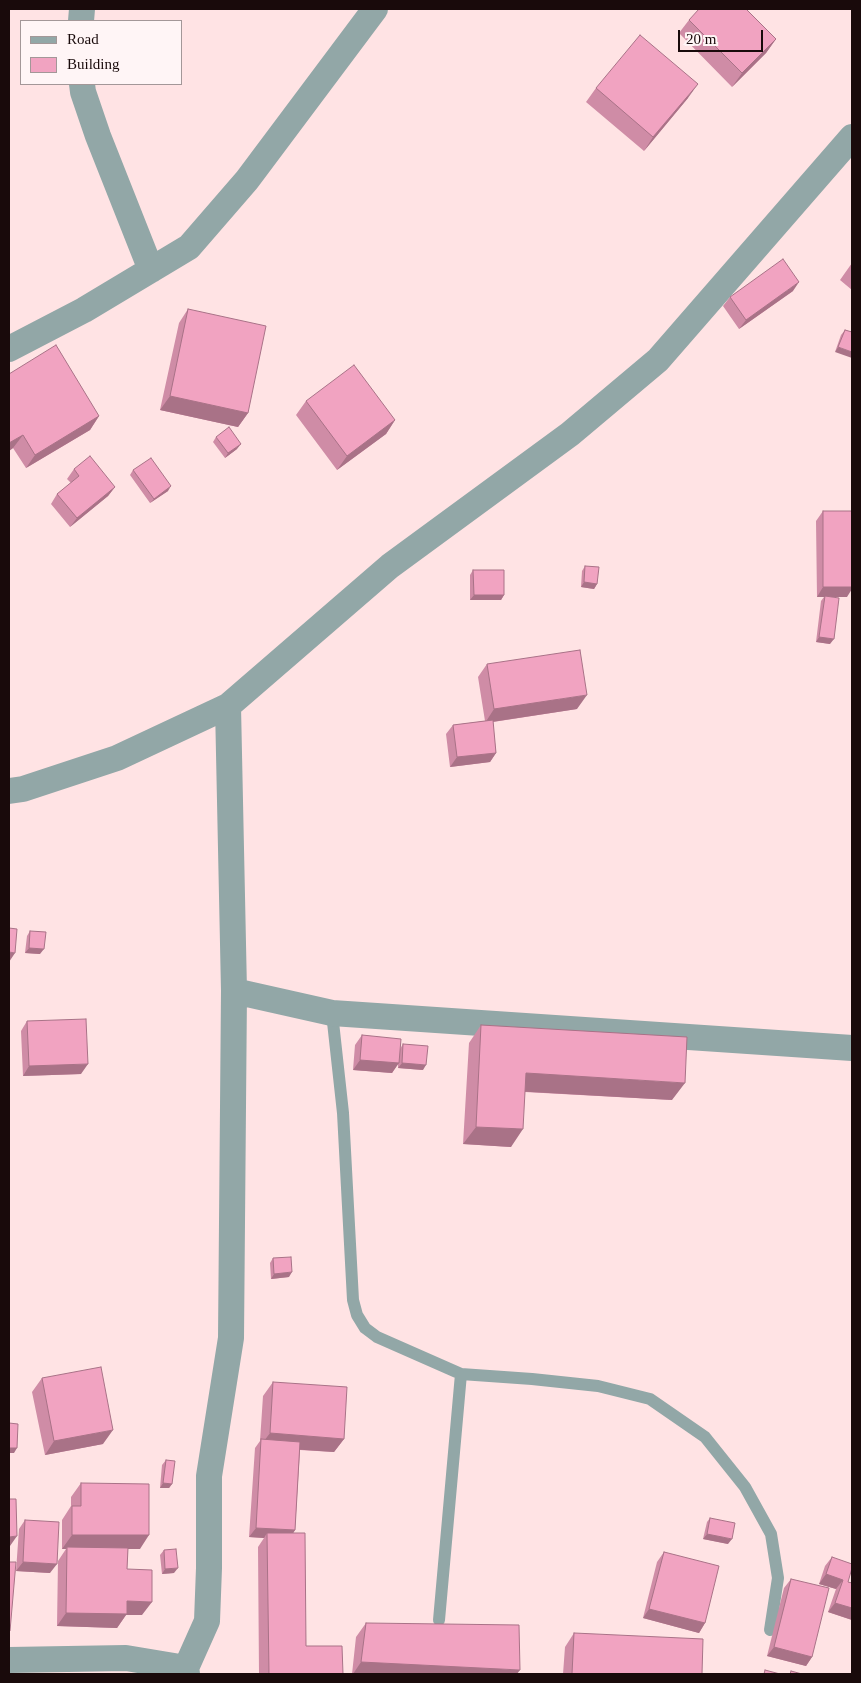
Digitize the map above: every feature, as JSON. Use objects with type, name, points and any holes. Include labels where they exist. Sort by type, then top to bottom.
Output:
[{"type":"street","points":[[9,349],[84,310],[189,247],[247,180],[376,9]]},
{"type":"street","points":[[82,85],[98,136],[151,270]]},
{"type":"street","points":[[9,791],[23,789],[118,758],[228,706],[390,566],[570,434],[658,360],[852,137]]},
{"type":"street","points":[[9,1660],[126,1658],[186,1671],[206,1621],[209,1568],[209,1476],[231,1338],[234,991],[228,706]]},
{"type":"street","points":[[234,991],[332,1013],[852,1048]]},
{"type":"lane","points":[[332,1013],[343,1114],[353,1300],[357,1314],[365,1328],[377,1337],[461,1374],[598,1386],[650,1399],[705,1438],[746,1487],[771,1534],[778,1578],[770,1630]]},
{"type":"lane","points":[[439,1620],[461,1374]]},
{"type":"building","points":[[699,9],[746,9],[776,39],[742,73],[689,20]]},
{"type":"building","points":[[640,35],[698,84],[653,137],[596,88]]},
{"type":"building","points":[[783,259],[799,282],[746,320],[730,297]]},
{"type":"building","points":[[188,309],[266,326],[248,413],[170,396]]},
{"type":"building","points":[[845,330],[852,332],[852,352],[838,347]]},
{"type":"building","points":[[56,345],[99,416],[35,455],[23,435],[9,443],[9,374]]},
{"type":"building","points":[[354,365],[395,420],[347,456],[306,401]]},
{"type":"building","points":[[229,427],[241,444],[228,453],[216,437]]},
{"type":"building","points":[[90,456],[115,487],[77,518],[57,494],[79,476],[74,469]]},
{"type":"building","points":[[151,458],[171,486],[154,499],[133,470]]},
{"type":"building","points":[[823,511],[852,511],[852,587],[823,587]]},
{"type":"building","points":[[585,566],[599,567],[597,584],[584,582]]},
{"type":"building","points":[[473,570],[504,570],[504,595],[474,595]]},
{"type":"building","points":[[825,596],[839,598],[834,639],[819,637]]},
{"type":"building","points":[[580,650],[587,695],[494,709],[487,664]]},
{"type":"building","points":[[493,720],[496,753],[457,757],[453,725]]},
{"type":"building","points":[[9,928],[17,929],[15,953],[9,952]]},
{"type":"building","points":[[30,931],[46,932],[44,949],[29,948]]},
{"type":"building","points":[[86,1019],[88,1064],[29,1066],[27,1021]]},
{"type":"building","points":[[481,1025],[687,1037],[685,1083],[526,1073],[523,1129],[476,1127]]},
{"type":"building","points":[[362,1035],[401,1039],[399,1063],[360,1060]]},
{"type":"building","points":[[403,1044],[428,1046],[426,1065],[402,1063]]},
{"type":"building","points":[[291,1257],[292,1272],[274,1274],[273,1258]]},
{"type":"building","points":[[101,1367],[113,1430],[54,1441],[42,1378]]},
{"type":"building","points":[[273,1382],[347,1387],[344,1439],[270,1433]]},
{"type":"building","points":[[9,1423],[18,1424],[17,1448],[9,1448]]},
{"type":"building","points":[[261,1439],[300,1442],[295,1530],[256,1528]]},
{"type":"building","points":[[166,1460],[175,1461],[172,1484],[163,1483]]},
{"type":"building","points":[[81,1483],[149,1484],[149,1535],[72,1535],[72,1506],[81,1506]]},
{"type":"building","points":[[9,1499],[16,1499],[17,1536],[9,1537]]},
{"type":"building","points":[[710,1518],[735,1523],[732,1539],[707,1534]]},
{"type":"building","points":[[25,1520],[59,1522],[57,1564],[23,1562]]},
{"type":"building","points":[[267,1533],[305,1533],[306,1646],[342,1646],[343,1674],[269,1674]]},
{"type":"building","points":[[67,1547],[128,1548],[127,1569],[152,1570],[152,1602],[127,1601],[127,1614],[66,1613]]},
{"type":"building","points":[[176,1549],[178,1568],[165,1569],[164,1550]]},
{"type":"building","points":[[664,1552],[719,1566],[705,1623],[649,1609]]},
{"type":"building","points":[[832,1557],[852,1564],[848,1582],[852,1583],[852,1608],[835,1603],[843,1580],[826,1574]]},
{"type":"building","points":[[9,1562],[16,1562],[10,1631],[9,1631]]},
{"type":"building","points":[[791,1579],[829,1588],[812,1657],[774,1647]]},
{"type":"building","points":[[366,1623],[519,1625],[520,1670],[361,1662]]},
{"type":"building","points":[[574,1633],[703,1639],[702,1674],[572,1674]]},
{"type":"building","points":[[765,1670],[780,1674],[764,1674]]},
{"type":"building","points":[[791,1671],[802,1674],[790,1674]]}]
